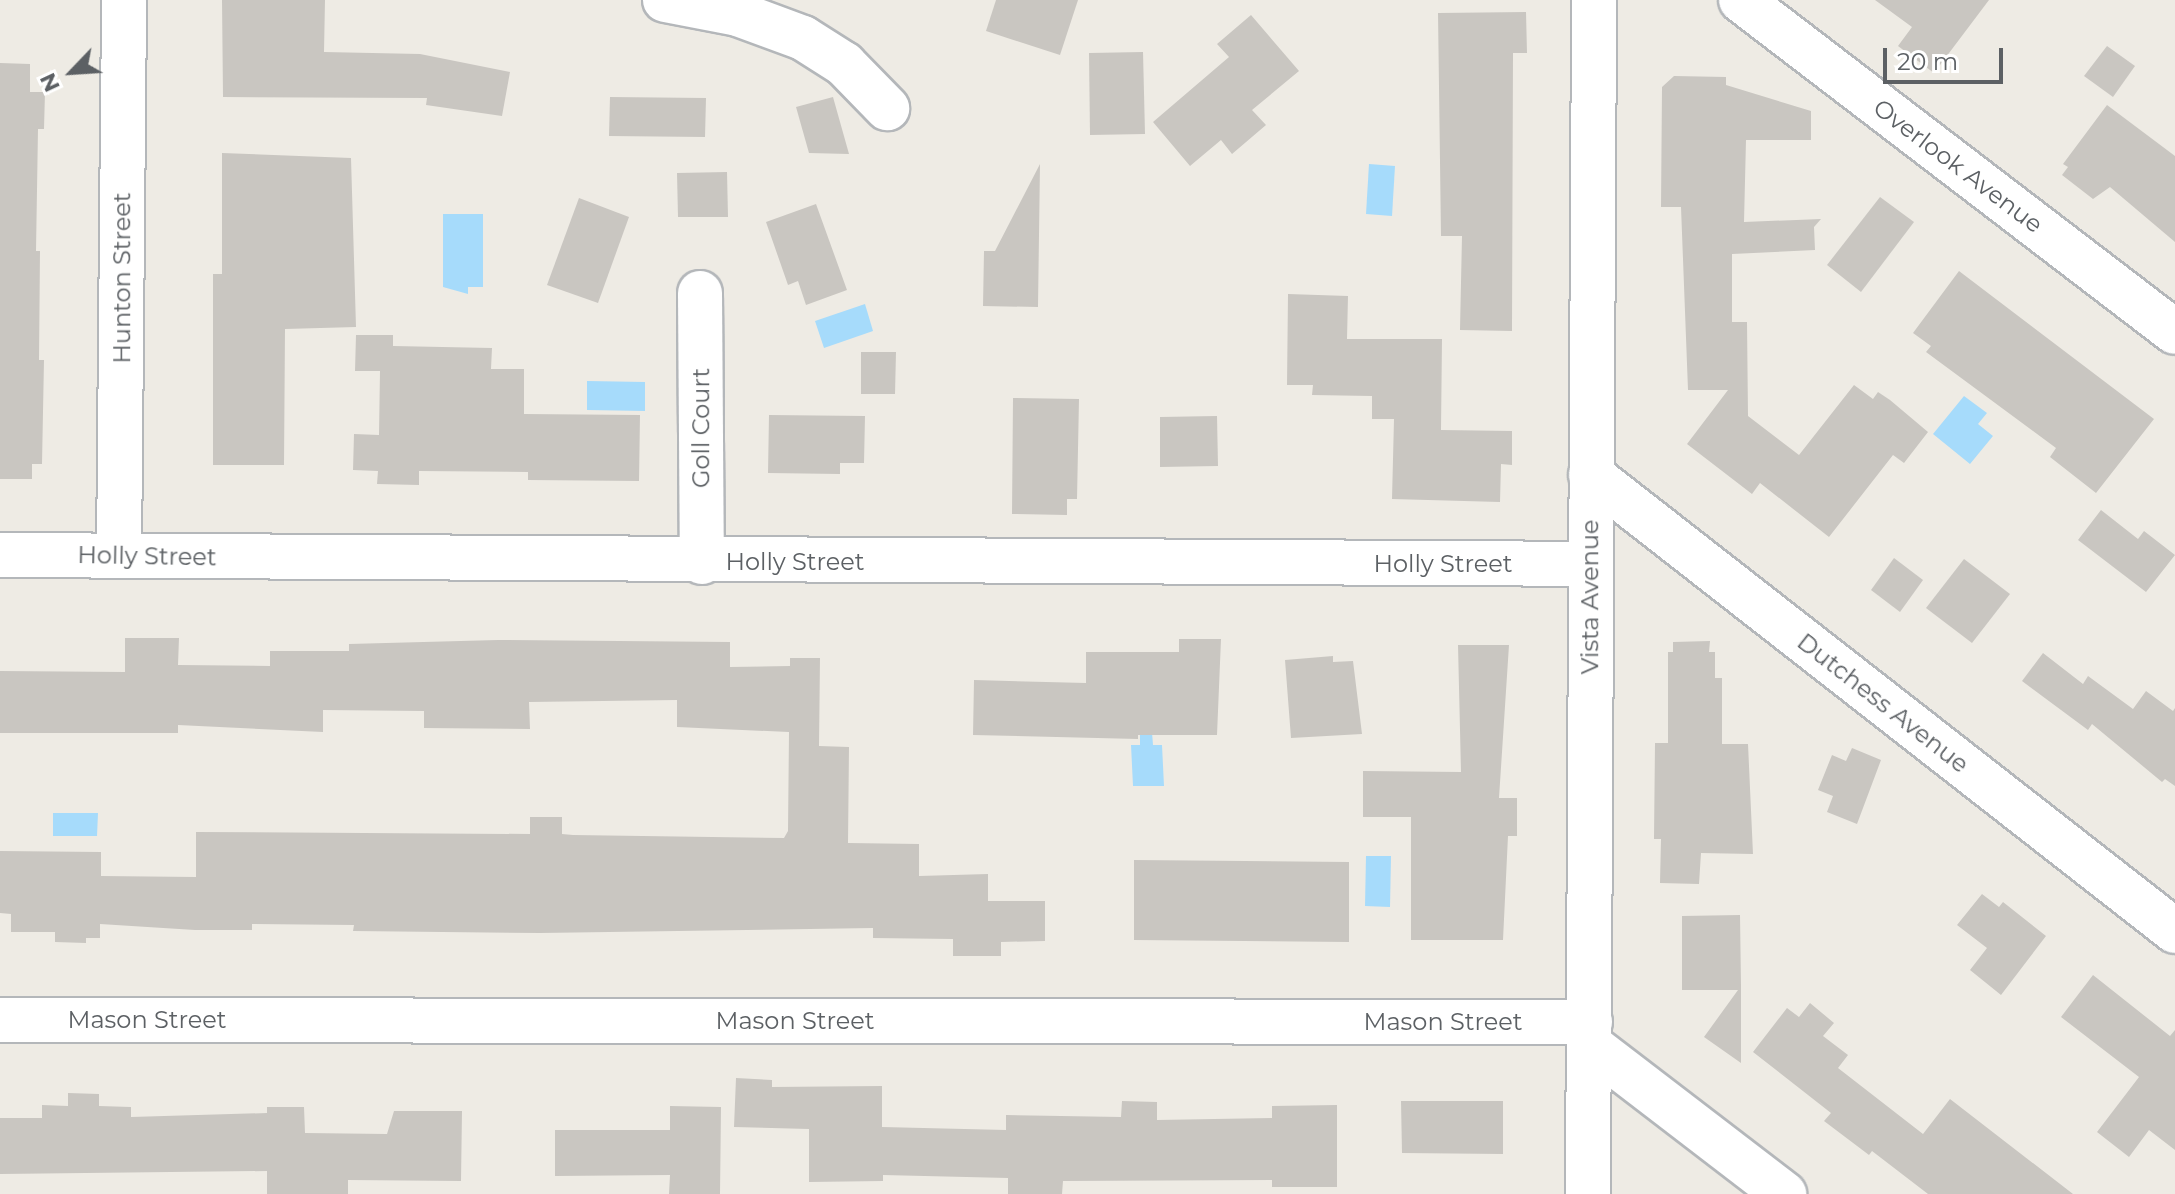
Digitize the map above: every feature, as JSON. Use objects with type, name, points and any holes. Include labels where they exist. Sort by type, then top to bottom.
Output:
[{"type":"street","name":"Hunton Street","points":[[119,556],[124,0]]},
{"type":"street","points":[[665,0],[738,14],[803,38],[844,64],[887,108]]},
{"type":"street","name":"Vista Avenue","points":[[1588,1194],[1594,0]]},
{"type":"street","name":"Overlook Avenue","points":[[1741,0],[2175,332]]},
{"type":"street","name":"Goll Court","points":[[700,293],[702,562]]},
{"type":"street","name":"Dutchess Avenue","points":[[1591,475],[2175,931]]},
{"type":"street","name":"Holly Street","points":[[0,555],[702,562],[1590,564]]},
{"type":"street","name":"Mason Street","points":[[0,1020],[1590,1033]]},
{"type":"street","points":[[1590,1033],[1784,1194]]},
{"type":"water","points":[[1369,164],[1395,166],[1392,216],[1366,214]]},
{"type":"water","points":[[443,214],[483,214],[483,287],[468,287],[468,294],[443,287]]},
{"type":"water","points":[[865,304],[873,331],[824,348],[815,321]]},
{"type":"water","points":[[587,381],[645,382],[645,411],[587,410]]},
{"type":"water","points":[[1964,396],[1987,413],[1978,424],[1993,436],[1970,464],[1933,434]]},
{"type":"water","points":[[1140,732],[1152,732],[1153,745],[1162,745],[1164,786],[1133,786],[1131,745],[1140,745]]},
{"type":"water","points":[[53,813],[98,813],[97,836],[53,836]]},
{"type":"water","points":[[1366,856],[1391,856],[1390,907],[1365,906]]},
{"type":"building","points":[[222,0],[325,0],[324,52],[420,54],[510,72],[502,116],[426,105],[427,98],[223,97]]},
{"type":"building","points":[[996,0],[1078,0],[1060,55],[986,31]]},
{"type":"building","points":[[1875,0],[1989,0],[1934,73],[1898,46],[1912,27]]},
{"type":"building","points":[[1526,12],[1527,53],[1513,53],[1512,331],[1460,330],[1462,236],[1441,236],[1438,13]]},
{"type":"building","points":[[1251,15],[1299,71],[1252,110],[1266,125],[1232,154],[1221,140],[1190,166],[1153,122],[1229,57],[1217,44]]},
{"type":"building","points":[[2107,46],[2135,66],[2113,97],[2084,76]]},
{"type":"building","points":[[1143,52],[1145,134],[1090,135],[1089,53]]},
{"type":"building","points":[[0,63],[30,64],[30,92],[45,92],[44,129],[38,129],[36,251],[40,251],[39,360],[44,360],[42,464],[32,464],[32,479],[0,479]]},
{"type":"building","points":[[1674,76],[1726,77],[1726,85],[1811,111],[1811,140],[1746,140],[1744,222],[1821,219],[1814,227],[1815,250],[1732,254],[1732,322],[1747,322],[1748,416],[1799,455],[1854,385],[1873,399],[1878,392],[1928,432],[1904,463],[1893,455],[1829,537],[1760,483],[1752,494],[1687,444],[1728,390],[1688,390],[1681,207],[1661,207],[1662,87]]},
{"type":"building","points":[[610,97],[706,98],[705,137],[609,136]]},
{"type":"building","points":[[833,97],[849,154],[809,153],[796,107]]},
{"type":"building","points":[[2107,105],[2175,156],[2175,242],[2110,187],[2093,199],[2062,175],[2068,167],[2063,164]]},
{"type":"building","points":[[222,153],[351,158],[356,327],[285,329],[284,465],[213,465],[213,274],[222,274]]},
{"type":"building","points":[[1040,164],[1038,307],[983,306],[984,251],[995,251]]},
{"type":"building","points":[[727,172],[728,217],[678,217],[677,173]]},
{"type":"building","points":[[1880,197],[1914,222],[1861,292],[1827,265]]},
{"type":"building","points":[[579,198],[629,217],[598,303],[547,285]]},
{"type":"building","points":[[816,204],[847,290],[806,305],[798,281],[788,285],[766,222]]},
{"type":"building","points":[[1959,271],[2154,419],[2096,493],[2050,457],[2056,448],[1926,352],[1931,346],[1913,333]]},
{"type":"building","points":[[1288,294],[1348,296],[1347,339],[1442,339],[1441,430],[1512,431],[1512,465],[1501,464],[1500,502],[1392,499],[1394,419],[1372,419],[1372,396],[1312,395],[1313,385],[1287,385]]},
{"type":"building","points":[[356,335],[393,335],[393,346],[492,348],[491,369],[524,369],[524,414],[640,415],[639,481],[528,480],[528,472],[419,471],[419,485],[377,484],[378,471],[353,470],[354,434],[379,435],[380,371],[355,371]]},
{"type":"building","points":[[861,352],[896,352],[895,394],[861,394]]},
{"type":"building","points":[[1013,398],[1079,399],[1077,499],[1067,499],[1067,515],[1012,514]]},
{"type":"building","points":[[769,415],[865,416],[864,463],[840,463],[840,474],[768,473]]},
{"type":"building","points":[[1217,416],[1218,466],[1160,467],[1160,417]]},
{"type":"building","points":[[2101,510],[2138,539],[2144,531],[2175,555],[2146,592],[2078,540]]},
{"type":"building","points":[[1894,558],[1923,580],[1900,612],[1871,590]]},
{"type":"building","points":[[1964,559],[2010,594],[1972,643],[1926,608]]},
{"type":"building","points":[[125,638],[179,638],[178,665],[270,666],[270,651],[349,651],[349,644],[498,640],[730,642],[730,667],[790,666],[790,658],[820,658],[819,746],[849,747],[848,843],[919,844],[919,876],[988,874],[988,901],[1045,901],[1045,941],[1001,942],[1001,956],[953,956],[953,939],[873,938],[873,928],[540,933],[353,931],[354,925],[252,924],[252,930],[195,930],[100,924],[100,938],[86,938],[86,943],[55,942],[55,932],[11,932],[11,914],[0,913],[0,851],[101,852],[101,876],[196,877],[196,832],[530,834],[530,817],[562,817],[562,834],[573,835],[784,838],[788,831],[789,732],[677,727],[677,700],[529,702],[530,729],[424,728],[424,711],[323,710],[323,732],[178,725],[178,733],[0,733],[0,671],[125,672]]},
{"type":"building","points":[[1179,639],[1221,639],[1217,735],[1138,735],[1138,739],[973,735],[974,680],[1086,683],[1086,652],[1179,652]]},
{"type":"building","points":[[1710,641],[1709,652],[1715,652],[1715,678],[1722,678],[1722,744],[1748,744],[1753,854],[1701,853],[1699,884],[1660,883],[1661,839],[1654,839],[1655,743],[1668,743],[1668,652],[1673,652],[1673,642]]},
{"type":"building","points":[[1458,645],[1509,645],[1499,798],[1517,798],[1517,836],[1508,836],[1503,940],[1411,940],[1411,817],[1363,817],[1363,771],[1461,772]]},
{"type":"building","points":[[2043,653],[2083,684],[2088,676],[2133,709],[2146,691],[2173,711],[2175,708],[2175,786],[2165,779],[2162,782],[2092,724],[2088,730],[2022,681]]},
{"type":"building","points":[[1333,656],[1333,662],[1353,661],[1362,734],[1291,738],[1285,660]]},
{"type":"building","points":[[1852,748],[1881,760],[1857,824],[1827,812],[1833,796],[1818,790],[1832,755],[1846,761]]},
{"type":"building","points":[[1134,860],[1349,862],[1349,942],[1134,940]]},
{"type":"building","points":[[1982,894],[1999,907],[2003,902],[2046,936],[2001,995],[1970,970],[1987,948],[1957,925]]},
{"type":"building","points":[[1740,915],[1741,1063],[1704,1037],[1738,990],[1682,990],[1682,916]]},
{"type":"building","points":[[2093,975],[2170,1036],[2175,1030],[2175,1150],[2149,1130],[2129,1157],[2097,1132],[2139,1077],[2061,1017]]},
{"type":"building","points":[[1810,1003],[1834,1023],[1823,1036],[1848,1055],[1838,1068],[1923,1134],[1950,1099],[2073,1194],[1928,1194],[1872,1151],[1869,1155],[1824,1121],[1831,1113],[1753,1052],[1787,1008],[1799,1017]]},
{"type":"building","points":[[736,1078],[772,1080],[772,1087],[882,1086],[882,1127],[1006,1130],[1006,1115],[1121,1117],[1122,1101],[1157,1102],[1157,1120],[1272,1118],[1272,1106],[1337,1105],[1337,1187],[1272,1187],[1272,1180],[1063,1181],[1062,1194],[1008,1194],[1008,1178],[883,1175],[883,1181],[809,1182],[809,1129],[734,1127]]},
{"type":"building","points":[[68,1093],[99,1094],[99,1106],[131,1107],[131,1117],[267,1113],[267,1107],[304,1107],[305,1133],[387,1134],[394,1111],[462,1111],[461,1181],[348,1180],[348,1194],[267,1194],[267,1171],[0,1174],[0,1118],[42,1118],[42,1105],[68,1106]]},
{"type":"building","points":[[1401,1101],[1503,1101],[1503,1154],[1402,1153]]},
{"type":"building","points":[[670,1106],[721,1107],[720,1194],[669,1194],[670,1175],[555,1176],[555,1130],[670,1130]]}]
